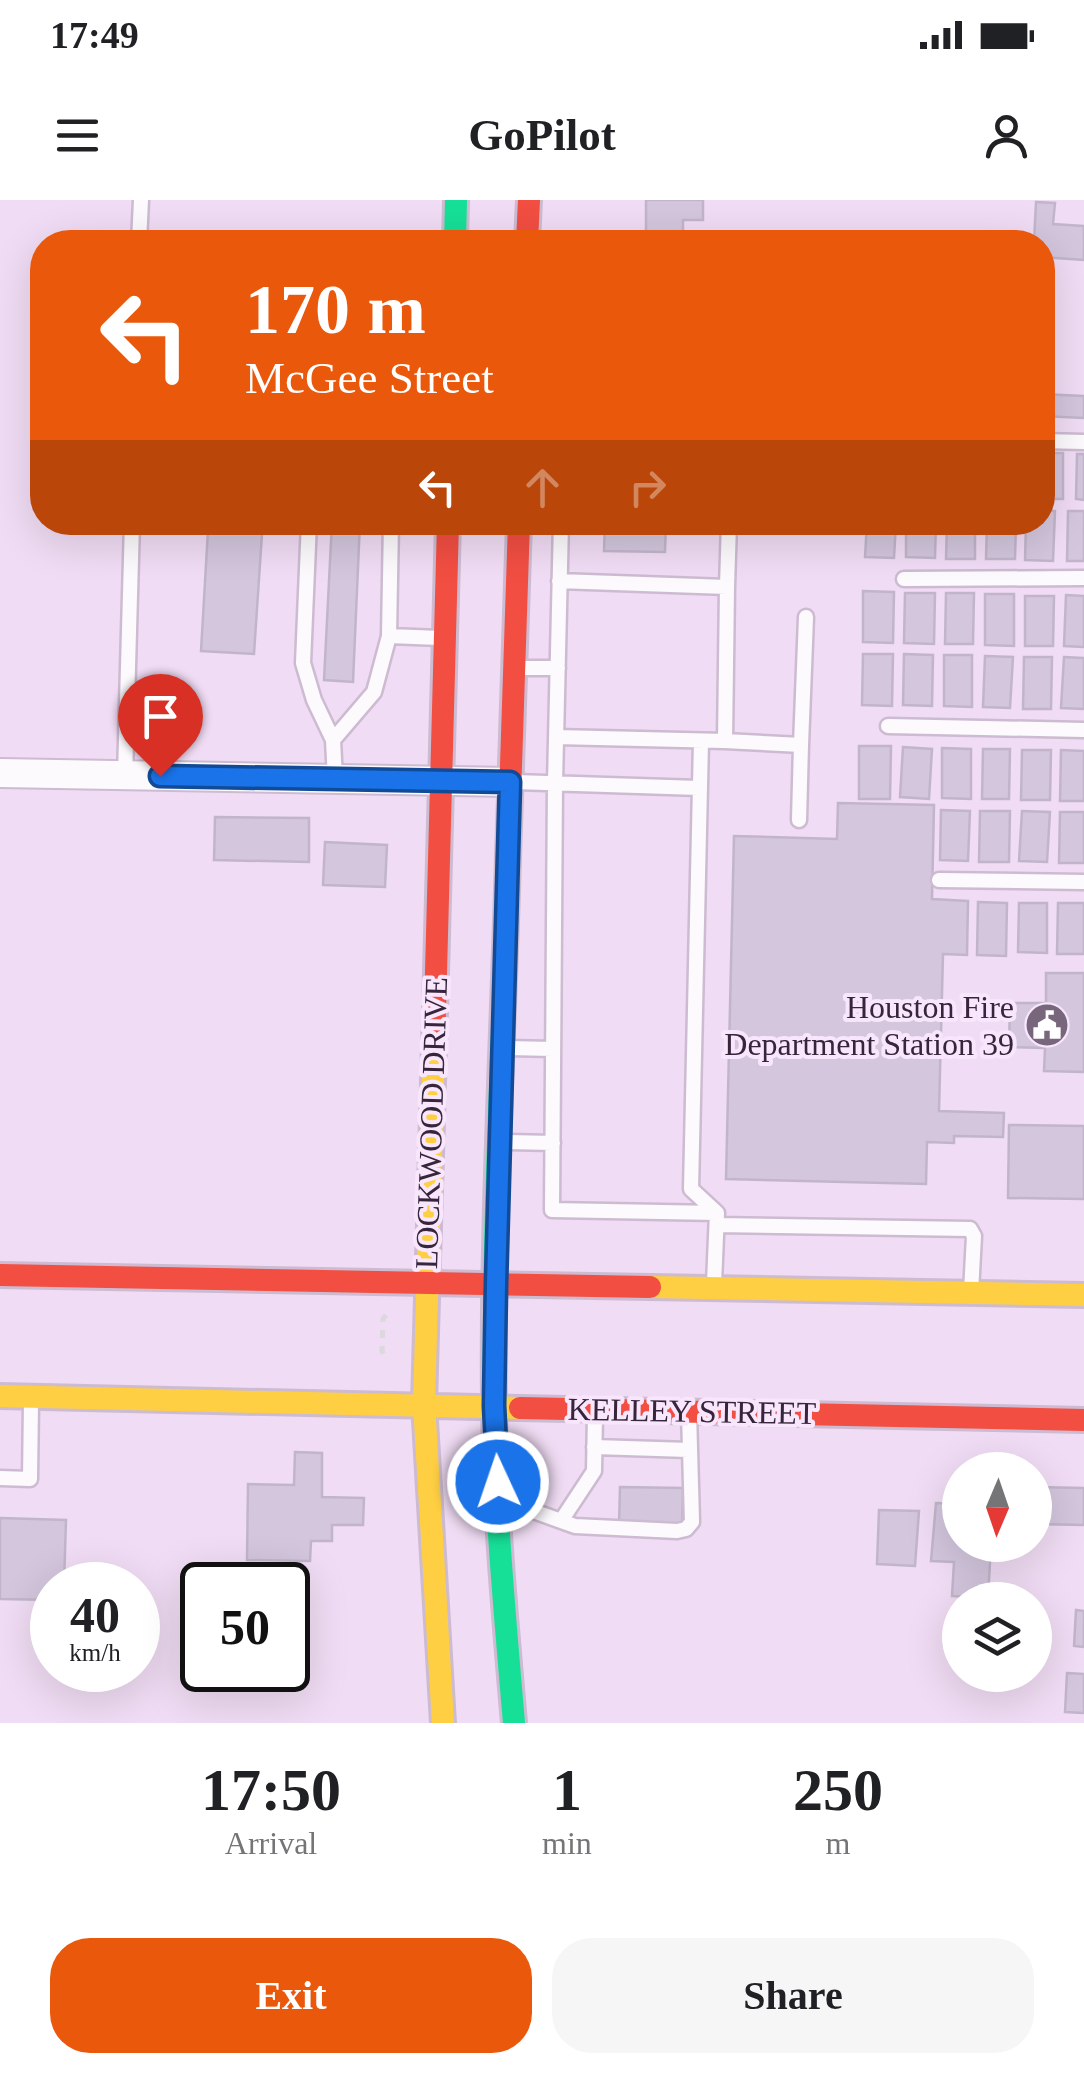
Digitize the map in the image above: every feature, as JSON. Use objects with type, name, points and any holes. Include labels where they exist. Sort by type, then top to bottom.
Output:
[{"type":"main road","points":[[455,230],[456,200]]},
{"type":"main road","points":[[528,230],[529,200]]},
{"type":"main road","name":"LOCKWOOD DRIVE","points":[[443,1723],[424,1404],[448,535]]},
{"type":"main road","points":[[514,1723],[494,1406],[519,535]]},
{"type":"main road","points":[[0,1275],[1084,1295]]},
{"type":"main road","name":"KELLEY STREET","points":[[0,1396],[1084,1420]]},
{"type":"street","points":[[0,772],[510,782]]},
{"type":"lane","points":[[140,230],[141,200]]},
{"type":"lane","points":[[1055,441],[1084,442]]},
{"type":"lane","points":[[125,776],[132,535]]},
{"type":"lane","points":[[308,535],[303,662],[314,700],[333,740],[334,780]]},
{"type":"lane","points":[[333,740],[374,692],[389,636],[390,535]]},
{"type":"lane","points":[[561,535],[552,1210],[970,1229],[974,1236],[971,1293]]},
{"type":"lane","points":[[725,741],[728,535]]},
{"type":"lane","points":[[904,579],[1084,578]]},
{"type":"lane","points":[[560,582],[727,587]]},
{"type":"lane","points":[[799,820],[806,616]]},
{"type":"lane","points":[[389,636],[446,638]]},
{"type":"lane","points":[[514,668],[558,668]]},
{"type":"lane","points":[[888,726],[1084,730]]},
{"type":"lane","points":[[556,737],[801,745]]},
{"type":"lane","points":[[701,741],[690,1189],[717,1219],[714,1288]]},
{"type":"lane","points":[[510,782],[699,788]]},
{"type":"lane","points":[[939,880],[1084,882]]},
{"type":"lane","points":[[502,1048],[553,1049]]},
{"type":"lane","points":[[500,1142],[553,1143]]},
{"type":"lane","points":[[0,1478],[30,1478],[31,1396]]},
{"type":"lane","points":[[561,1521],[594,1471],[595,1408]]},
{"type":"lane","points":[[499,1503],[574,1526],[686,1528],[692,1522],[688,1411]]},
{"type":"lane","points":[[594,1447],[689,1450]]},
{"type":"path","points":[[386,1360],[382,1351],[383,1319],[388,1312]]},
{"type":"building","points":[[646,200],[703,200],[703,220],[683,220],[683,230],[646,230]]},
{"type":"building","points":[[1036,202],[1055,203],[1053,224],[1084,226],[1084,260],[1055,258],[1055,230],[1035,230]]},
{"type":"building","points":[[1055,395],[1084,396],[1084,418],[1055,417]]},
{"type":"building","points":[[1055,453],[1063,453],[1063,499],[1055,499]]},
{"type":"building","points":[[1077,454],[1084,454],[1084,500],[1076,499]]},
{"type":"building","points":[[1068,511],[1084,511],[1084,561],[1067,561]]},
{"type":"building","points":[[208,535],[262,535],[254,654],[201,651]]},
{"type":"building","points":[[331,535],[359,535],[353,682],[324,680]]},
{"type":"building","points":[[605,535],[666,535],[665,552],[604,551]]},
{"type":"building","points":[[866,535],[895,535],[894,558],[865,557]]},
{"type":"building","points":[[906,535],[936,535],[935,558],[906,557]]},
{"type":"building","points":[[947,535],[975,535],[975,559],[946,559]]},
{"type":"building","points":[[987,535],[1016,535],[1015,559],[986,559]]},
{"type":"building","points":[[1026,535],[1054,535],[1053,561],[1025,560]]},
{"type":"building","points":[[863,591],[894,592],[893,643],[863,642]]},
{"type":"building","points":[[905,593],[935,593],[934,644],[904,643]]},
{"type":"building","points":[[946,593],[974,593],[973,644],[945,644]]},
{"type":"building","points":[[985,594],[1014,594],[1014,646],[985,645]]},
{"type":"building","points":[[1066,595],[1084,596],[1084,647],[1064,646]]},
{"type":"building","points":[[1025,596],[1054,596],[1053,646],[1025,646]]},
{"type":"building","points":[[863,654],[893,654],[892,706],[862,705]]},
{"type":"building","points":[[904,654],[933,655],[932,706],[903,705]]},
{"type":"building","points":[[944,655],[972,655],[972,707],[944,706]]},
{"type":"building","points":[[985,656],[1013,657],[1010,708],[983,707]]},
{"type":"building","points":[[1024,657],[1052,657],[1051,709],[1023,709]]},
{"type":"building","points":[[1064,657],[1084,658],[1084,709],[1061,708]]},
{"type":"building","points":[[859,746],[891,746],[890,799],[859,799]]},
{"type":"building","points":[[903,747],[932,749],[929,799],[900,797]]},
{"type":"building","points":[[942,748],[971,749],[971,799],[942,798]]},
{"type":"building","points":[[983,749],[1010,749],[1009,799],[982,799]]},
{"type":"building","points":[[1022,750],[1051,750],[1050,800],[1021,800]]},
{"type":"building","points":[[1061,750],[1084,751],[1084,801],[1060,801]]},
{"type":"building","points":[[838,803],[934,805],[932,899],[968,901],[967,955],[943,954],[939,1111],[1004,1113],[1003,1137],[954,1136],[954,1143],[927,1142],[926,1184],[726,1179],[734,836],[837,839]]},
{"type":"building","points":[[941,810],[970,811],[968,861],[940,860]]},
{"type":"building","points":[[980,811],[1010,811],[1009,862],[979,862]]},
{"type":"building","points":[[1022,811],[1050,812],[1047,862],[1019,861]]},
{"type":"building","points":[[1060,812],[1084,812],[1084,863],[1059,863]]},
{"type":"building","points":[[215,817],[309,818],[309,862],[214,860]]},
{"type":"building","points":[[325,842],[387,845],[385,887],[323,885]]},
{"type":"building","points":[[978,902],[1007,903],[1006,956],[977,955]]},
{"type":"building","points":[[1019,903],[1047,903],[1047,953],[1018,952]]},
{"type":"building","points":[[1058,903],[1084,903],[1084,954],[1057,954]]},
{"type":"building","name":"Houston Fire Department Station 39","points":[[1046,973],[1084,973],[1084,1072],[1044,1071],[1045,1048],[1009,1047],[1010,1003],[1046,1003]]},
{"type":"building","points":[[1009,1125],[1084,1126],[1084,1199],[1008,1198]]},
{"type":"building","points":[[295,1452],[322,1453],[322,1497],[364,1498],[363,1525],[332,1525],[332,1541],[311,1541],[310,1561],[247,1560],[248,1484],[294,1485]]},
{"type":"building","points":[[620,1487],[683,1488],[682,1526],[619,1525]]},
{"type":"building","points":[[1052,1487],[1084,1488],[1084,1525],[1052,1524]]},
{"type":"building","points":[[936,1503],[942,1503],[942,1561],[931,1561]]},
{"type":"building","points":[[879,1510],[919,1511],[915,1566],[877,1564]]},
{"type":"building","points":[[0,1518],[66,1520],[65,1562],[30,1562],[30,1600],[0,1599]]},
{"type":"building","points":[[954,1562],[990,1562],[989,1582],[953,1582]]},
{"type":"building","points":[[1076,1610],[1084,1611],[1084,1647],[1074,1646]]},
{"type":"building","points":[[1067,1673],[1084,1674],[1084,1713],[1065,1712]]},
{"type":"traffic: fast","points":[[455,230],[456,200]]},
{"type":"traffic: fast","points":[[508,857],[496,1199],[494,1404],[498,1524],[514,1723]]},
{"type":"traffic: slow","points":[[434,1047],[424,1404],[443,1723]]},
{"type":"traffic: slow","points":[[650,1287],[1084,1295]]},
{"type":"traffic: slow","points":[[0,1396],[520,1408]]},
{"type":"traffic: jam","points":[[528,230],[529,200]]},
{"type":"traffic: jam","points":[[434,1047],[448,535]]},
{"type":"traffic: jam","points":[[508,857],[519,535]]},
{"type":"traffic: jam","points":[[0,1275],[650,1287]]},
{"type":"traffic: jam","points":[[520,1408],[1084,1420]]},
{"type":"place","name":"Houston Fire Department Station 39","points":[[1047,1025]]},
{"type":"route","points":[[160,776],[510,782],[496,1284],[494,1406],[498,1482]]}]
